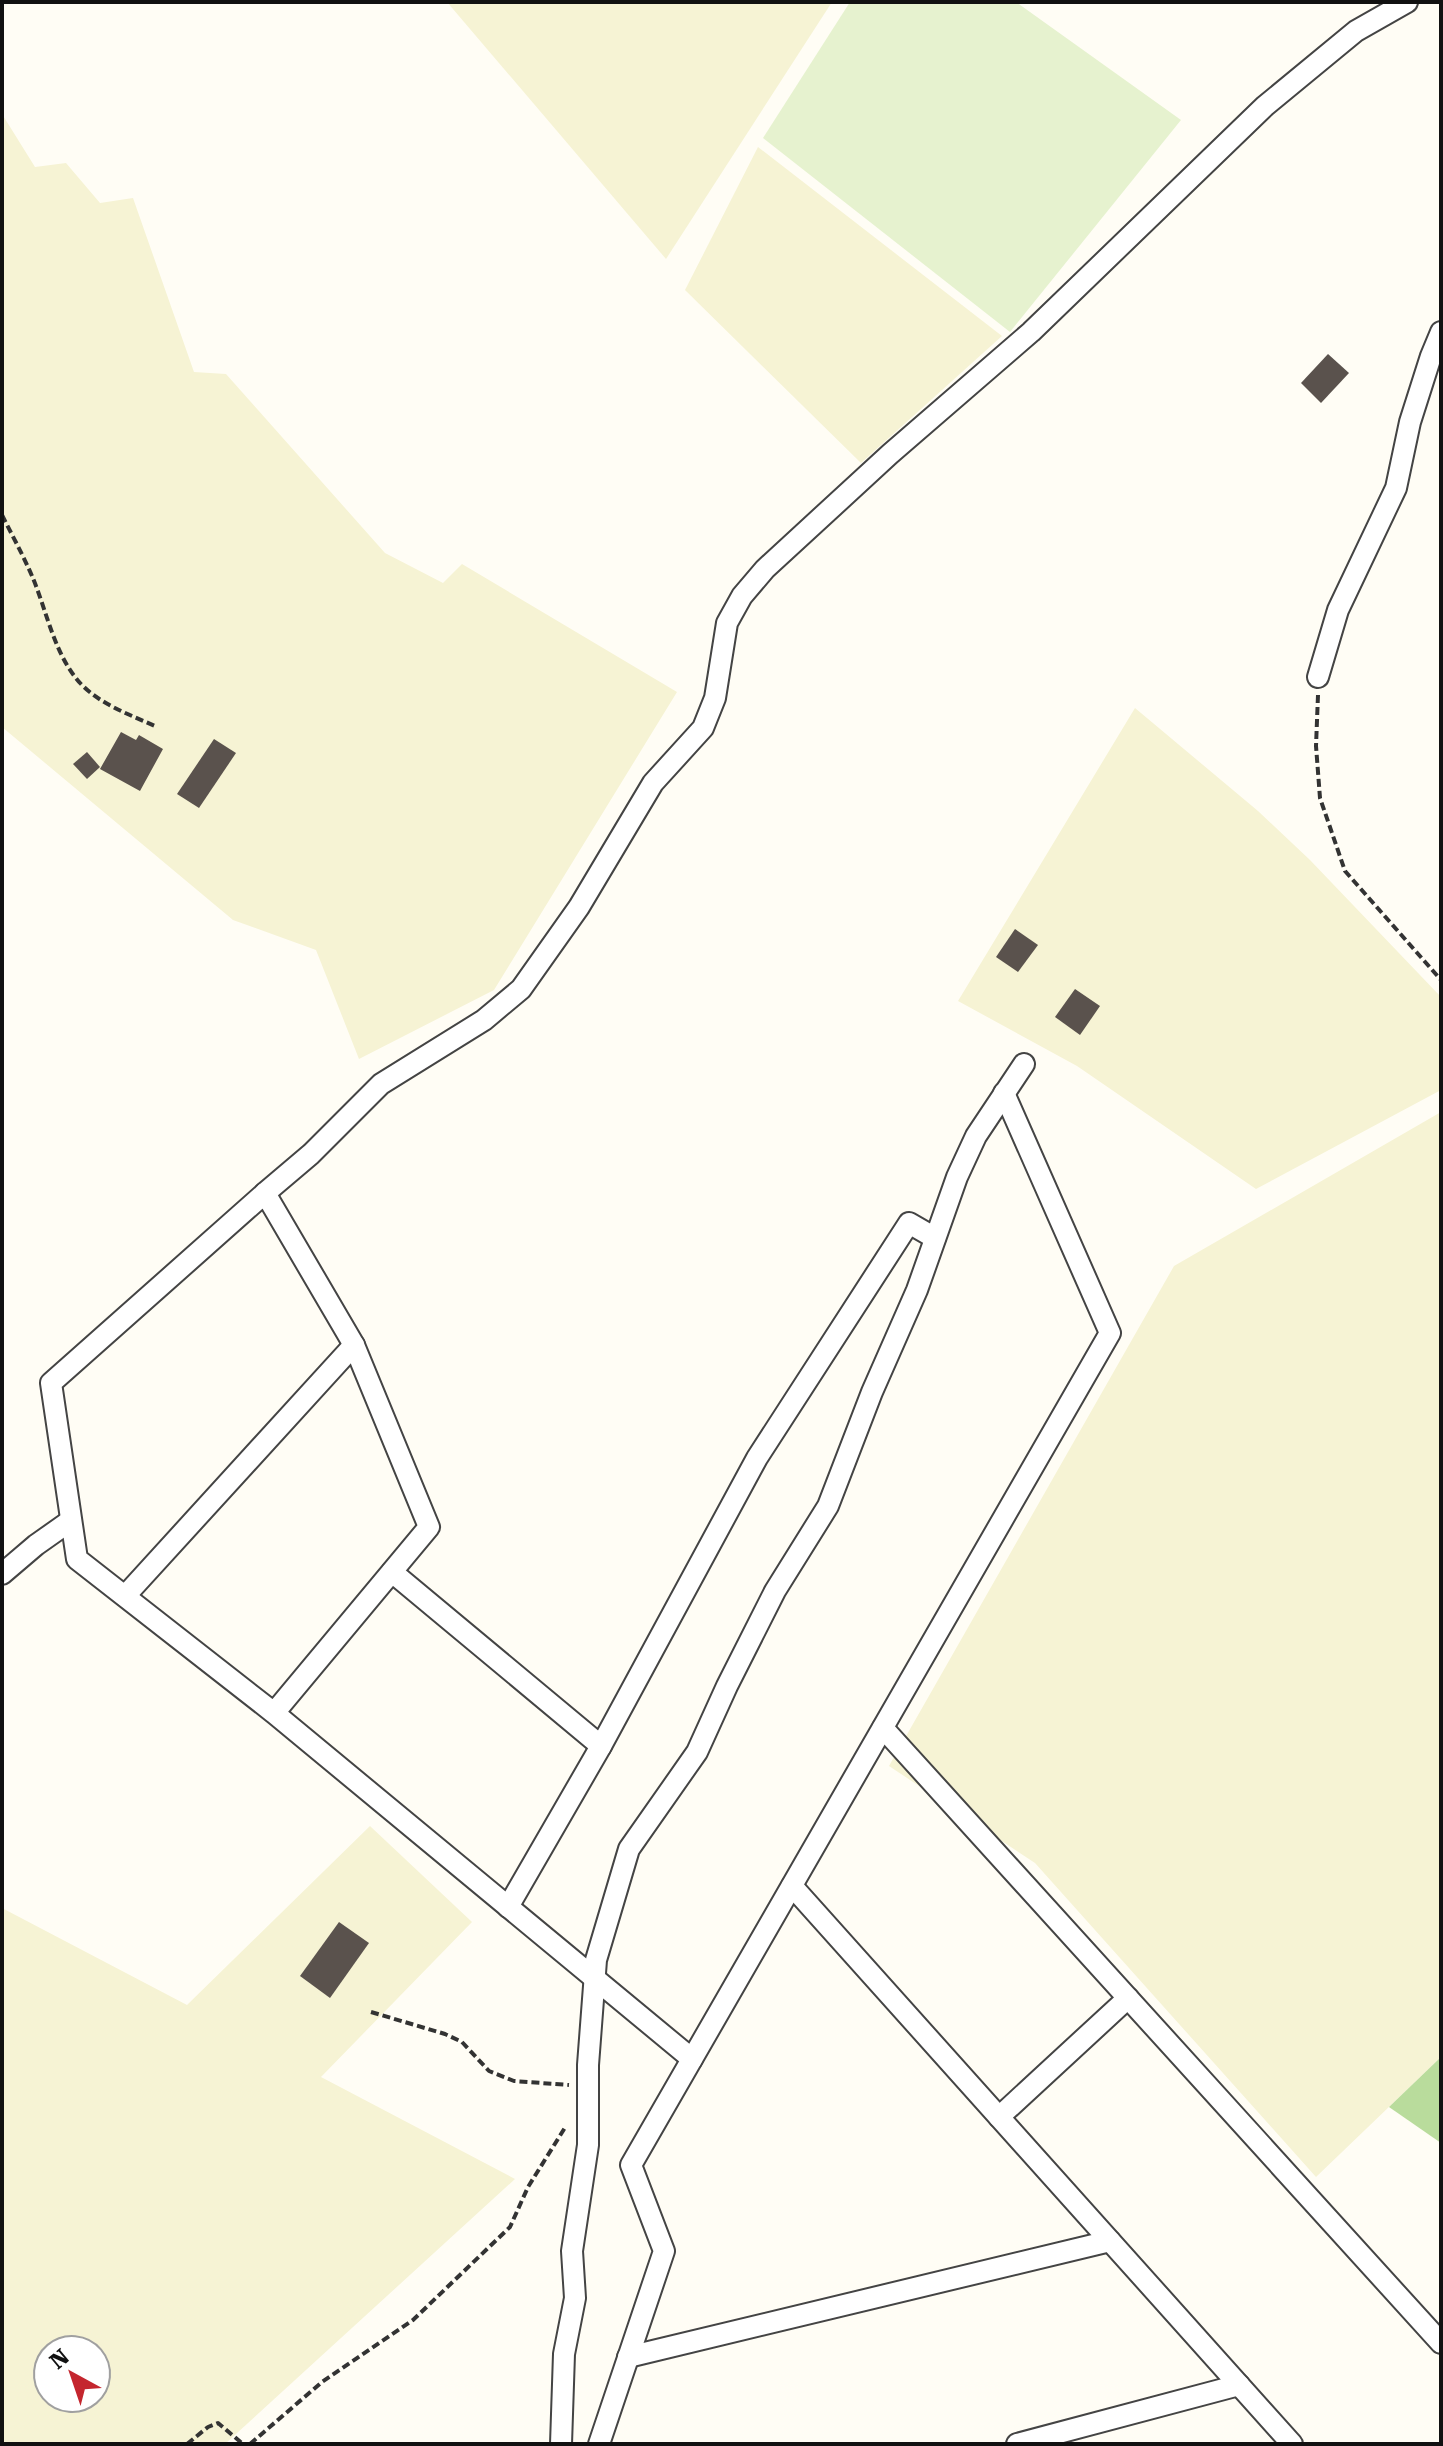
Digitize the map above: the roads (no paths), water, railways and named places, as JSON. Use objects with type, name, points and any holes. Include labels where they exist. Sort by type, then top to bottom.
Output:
[{"type":"street","points":[[692,2059],[274,1713],[77,1559],[51,1383],[311,1154],[381,1084],[484,1020],[521,989],[579,907],[653,783],[703,728],[715,698],[727,623],[742,596],[765,569],[890,454],[1031,332],[1265,106],[1356,31],[1407,2]]},
{"type":"street","points":[[1318,677],[1338,610],[1396,488],[1410,422],[1441,332]]},
{"type":"street","points":[[561,2444],[564,2354],[575,2298],[572,2251],[588,2145],[596,1960],[629,1849],[697,1752],[775,1591],[828,1506],[872,1392],[917,1290],[957,1177],[976,1136],[1024,1064]]},
{"type":"street","points":[[599,2444],[664,2251],[631,2165],[1110,1333],[1004,1093]]},
{"type":"street","points":[[265,1193],[354,1345],[429,1527],[274,1713]]},
{"type":"street","points":[[508,1907],[601,1746],[757,1458],[909,1223],[935,1238]]},
{"type":"street","points":[[125,1596],[354,1345]]},
{"type":"street","points":[[2,1574],[70,1521]]},
{"type":"street","points":[[392,1572],[601,1746]]},
{"type":"street","points":[[883,1728],[1441,2343]]},
{"type":"street","points":[[792,1886],[1292,2444]]},
{"type":"street","points":[[999,2117],[1128,1998]]},
{"type":"street","points":[[628,2357],[1110,2241]]},
{"type":"street","points":[[1017,2444],[1239,2385]]}]
